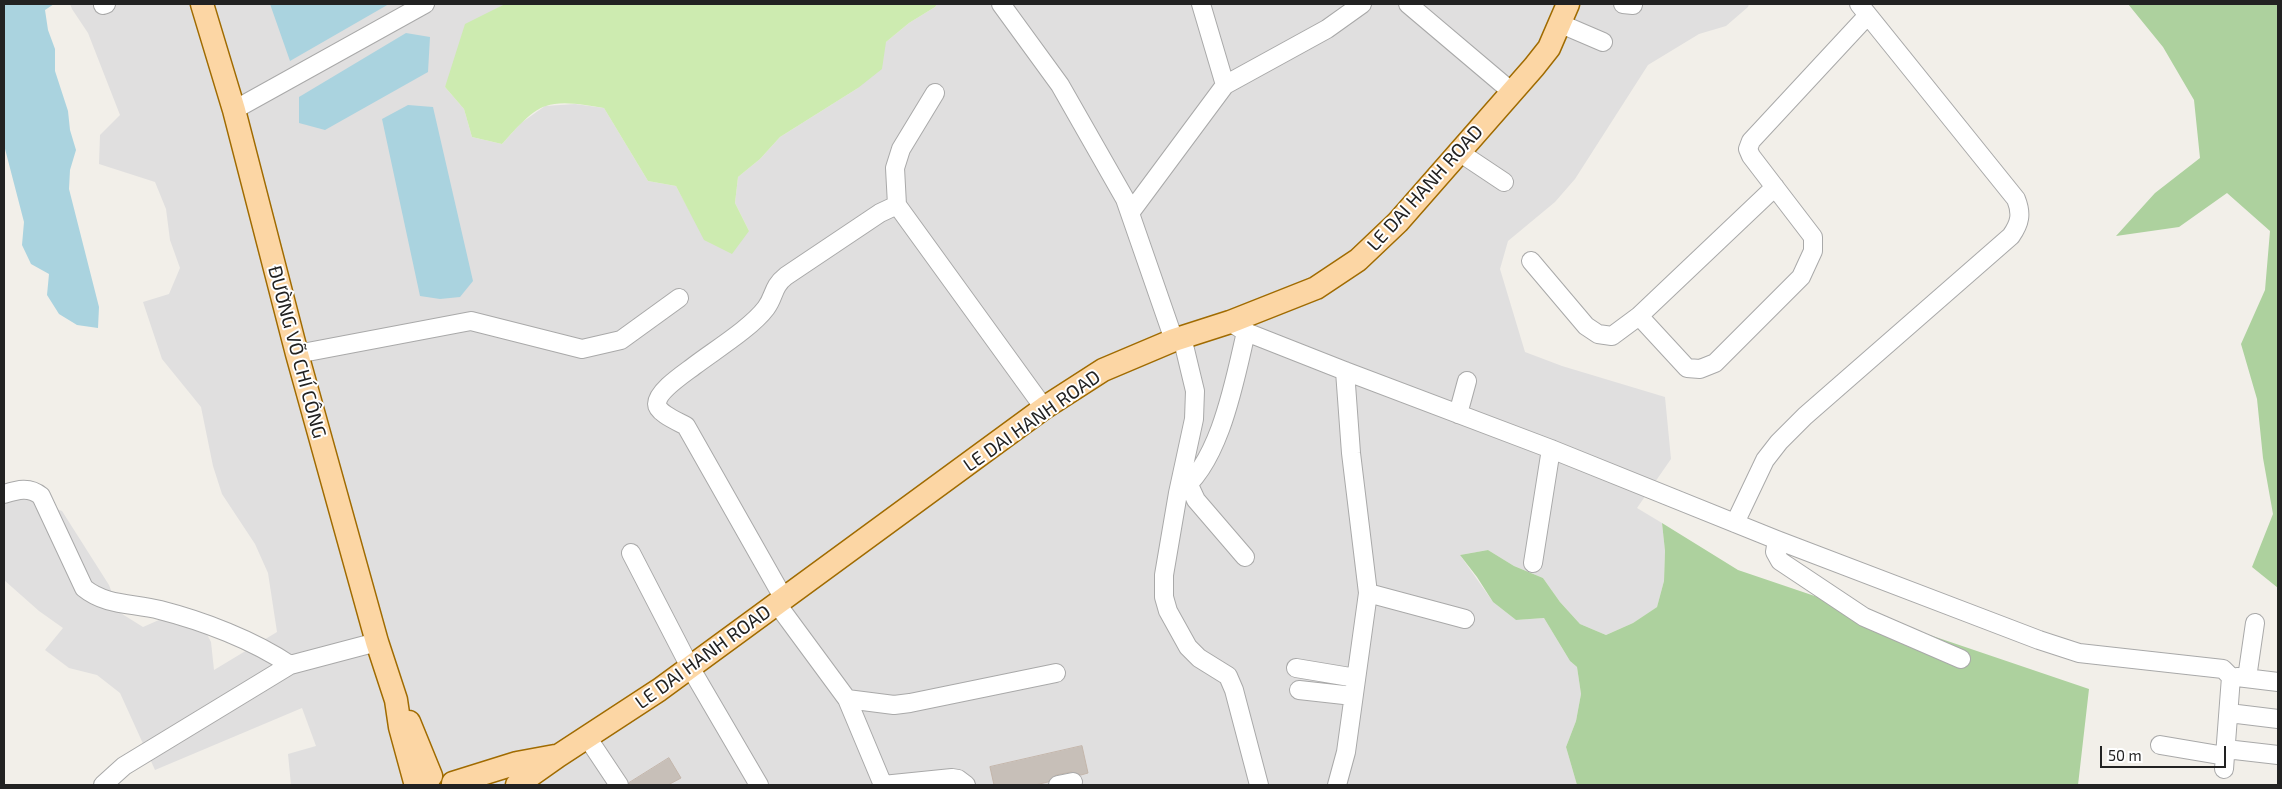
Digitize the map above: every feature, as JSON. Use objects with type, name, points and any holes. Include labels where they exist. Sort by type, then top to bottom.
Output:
[{"type":"main road","name":"ĐƯỜNG VÕ CHÍ CÔNG","points":[[202,4],[234,110],[297,354],[377,642],[396,700],[410,724],[419,781]]},
{"type":"main road","name":"LE DAI HANH ROAD","points":[[517,785],[659,690],[1044,408],[1103,370],[1178,339],[1238,327],[1316,288],[1358,260],[1398,222],[1549,48],[1564,14]]},
{"type":"main road","name":"LE DAI HANH ROAD","points":[[454,784],[517,763],[558,756]]},
{"type":"main road","points":[[419,781],[442,778],[454,784]]},
{"type":"street","points":[[234,110],[425,4]]},
{"type":"street","points":[[1001,4],[1060,85],[1125,199],[1178,339],[1195,391],[1194,419],[1184,489],[1164,575],[1164,597],[1168,611],[1188,647],[1199,658],[1228,676],[1234,690],[1259,785]]},
{"type":"street","points":[[1201,4],[1225,85]]},
{"type":"street","points":[[1130,213],[1225,85],[1327,29],[1362,4]]},
{"type":"street","points":[[1408,4],[1512,92]]},
{"type":"street","points":[[1639,316],[1687,368],[1700,369],[1715,363],[1801,277],[1810,262],[1813,251],[1813,237],[1751,156],[1748,149],[1751,141],[1864,10],[2016,198],[2021,209],[2019,224],[2011,236],[1842,383],[1779,442],[1766,460],[1735,523]]},
{"type":"street","points":[[1564,14],[1603,42]]},
{"type":"street","points":[[935,93],[901,149],[895,168],[897,205],[1044,408]]},
{"type":"street","points":[[1458,152],[1504,182]]},
{"type":"street","points":[[1531,261],[1586,326],[1598,334],[1612,336],[1639,316],[1775,187]]},
{"type":"street","points":[[897,205],[880,213],[777,283],[767,307],[746,327],[673,383],[659,397],[657,404],[659,410],[686,426],[780,601],[847,699],[883,785],[952,778],[958,779],[966,785]]},
{"type":"street","points":[[297,354],[471,321],[582,349],[621,340],[679,298]]},
{"type":"street","points":[[1184,489],[1204,464],[1230,400],[1238,327],[1345,371],[1552,449],[1778,540],[2078,653],[2223,670],[2239,677],[2278,682]]},
{"type":"street","points":[[1337,785],[1346,752],[1368,593],[1351,454],[1345,371]]},
{"type":"street","points":[[1458,414],[1467,381]]},
{"type":"street","points":[[1533,563],[1552,449]]},
{"type":"street","points":[[4,494],[25,489],[35,491],[41,496],[84,588],[93,596],[106,601],[160,610],[225,632],[268,650],[290,665]]},
{"type":"street","points":[[1184,489],[1196,500],[1245,557]]},
{"type":"street","points":[[1778,540],[1775,552],[1780,561],[1864,617],[1961,659]]},
{"type":"street","points":[[632,553],[690,667],[759,785]]},
{"type":"street","points":[[1368,593],[1464,619]]},
{"type":"street","points":[[2225,758],[2229,713],[2255,623]]},
{"type":"street","points":[[103,785],[124,766],[290,665],[377,642]]},
{"type":"street","points":[[1296,668],[1356,678]]},
{"type":"street","points":[[847,699],[902,704],[1056,673]]},
{"type":"street","points":[[1299,690],[1353,696]]},
{"type":"street","points":[[2229,713],[2278,719]]},
{"type":"street","points":[[587,737],[619,785]]},
{"type":"street","points":[[2160,745],[2225,758],[2278,755]]},
{"type":"shaded area","points":[[70,4],[505,4],[491,12],[445,87],[464,109],[472,137],[502,144],[521,123],[545,106],[575,104],[604,108],[648,181],[676,186],[690,212],[749,231],[735,203],[738,177],[760,159],[780,137],[858,88],[886,42],[937,4],[1749,4],[1726,26],[1699,34],[1648,65],[1575,179],[1555,202],[1508,241],[1500,269],[1525,352],[1562,366],[1665,397],[1671,459],[1637,508],[1662,523],[1665,551],[1664,581],[1657,607],[1633,623],[1606,635],[1580,624],[1560,602],[1543,578],[1514,566],[1488,550],[1460,555],[1493,602],[1516,620],[1544,618],[1570,661],[1577,667],[1581,694],[1576,721],[1566,747],[1577,785],[291,785],[288,754],[316,746],[302,708],[155,770],[120,693],[97,675],[69,668],[45,650],[63,628],[39,611],[4,580],[4,499],[6,497],[35,501],[62,511],[109,585],[119,612],[143,627],[168,616],[197,615],[211,642],[214,670],[277,632],[268,573],[255,544],[222,494],[213,466],[201,407],[162,359],[143,302],[169,294],[180,268],[170,240],[166,209],[155,182],[99,164],[100,135],[120,115],[88,33]]},
{"type":"green space","points":[[505,4],[937,4],[886,42],[882,69],[858,88],[780,137],[760,159],[738,177],[735,203],[749,231],[732,254],[704,240],[676,186],[648,181],[604,108],[574,104],[552,104],[534,112],[502,144],[472,137],[464,109],[445,87],[465,24]]},
{"type":"green space","points":[[2128,4],[2278,4],[2278,588],[2252,567],[2273,514],[2263,458],[2257,399],[2241,344],[2265,290],[2270,231],[2227,193],[2179,227],[2116,236],[2155,193],[2200,158],[2194,100],[2163,47]]},
{"type":"green space","points":[[1662,523],[1738,570],[2089,689],[2078,785],[1577,785],[1566,747],[1576,721],[1581,694],[1577,667],[1570,661],[1544,618],[1516,620],[1493,602],[1460,555],[1488,550],[1514,566],[1543,578],[1560,602],[1580,624],[1606,635],[1633,623],[1657,607],[1664,581],[1665,551]]},
{"type":"water","points":[[4,4],[54,4],[45,10],[48,30],[55,49],[55,71],[68,111],[70,130],[76,150],[70,170],[69,189],[99,307],[98,328],[77,325],[59,314],[47,295],[49,274],[31,264],[22,245],[24,222],[4,145]]},
{"type":"water","points":[[270,4],[389,4],[290,61]]},
{"type":"water","points":[[406,33],[430,37],[428,72],[325,130],[299,123],[299,97]]},
{"type":"water","points":[[408,105],[433,107],[473,281],[460,297],[440,299],[420,296],[382,119]]},
{"type":"building","points":[[1082,746],[1088,773],[1081,775],[1071,772],[1056,775],[1048,782],[1035,785],[994,785],[990,767]]},
{"type":"building","points":[[669,758],[681,778],[668,785],[629,785],[629,783]]}]
